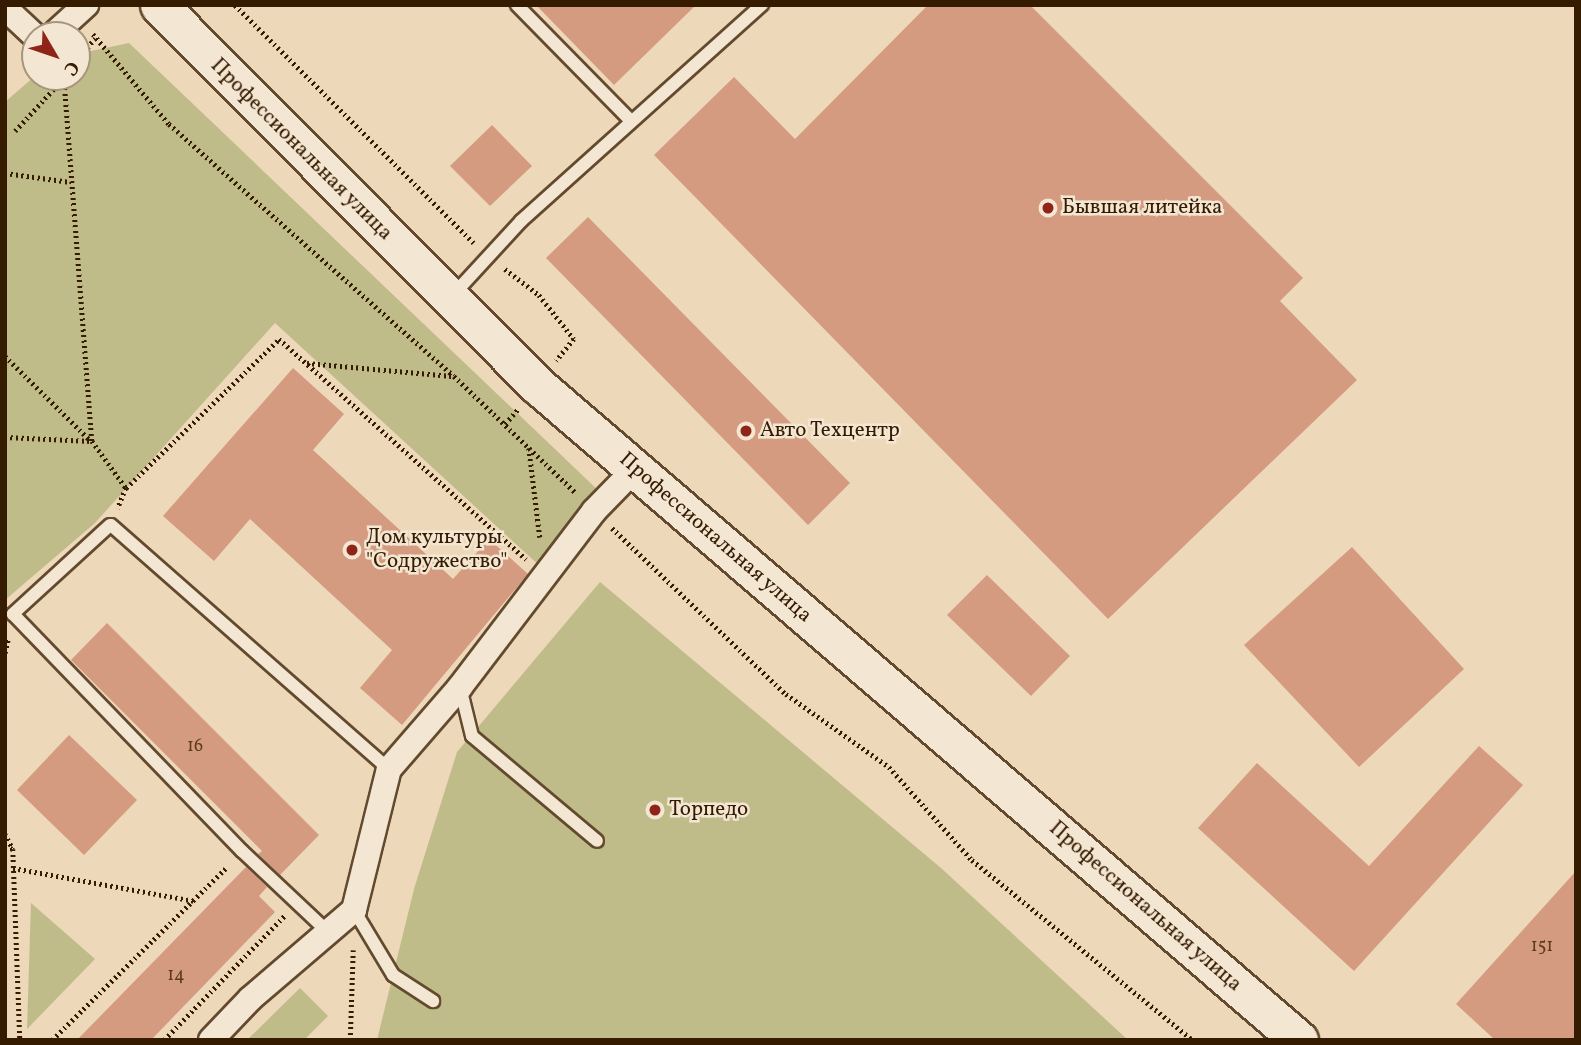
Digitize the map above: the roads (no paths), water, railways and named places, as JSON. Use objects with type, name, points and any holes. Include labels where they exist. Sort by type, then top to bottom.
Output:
[{"type":"main road","name":"Профессиональная улица","points":[[159,5],[448,300],[537,385],[1299,1040]]},
{"type":"street","points":[[5,8],[21,23]]},
{"type":"street","points":[[68,21],[82,8]]},
{"type":"street","points":[[211,1040],[354,910],[389,769],[460,687],[594,511],[635,469]]},
{"type":"lane","points":[[517,5],[631,121]]},
{"type":"lane","points":[[448,300],[521,221],[762,5]]},
{"type":"lane","points":[[328,932],[242,851],[13,614],[111,525],[389,769]]},
{"type":"lane","points":[[460,687],[472,736],[597,841]]},
{"type":"lane","points":[[354,910],[393,975],[433,1001]]},
{"type":"place","name":"Бывшая литейка","points":[[1048,208]]},
{"type":"place","name":"Авто Техцентр","points":[[746,431]]},
{"type":"place","name":"Дом культуры \"Содружество\"","points":[[352,550]]},
{"type":"place","name":"Торпедо","points":[[655,810]]}]
